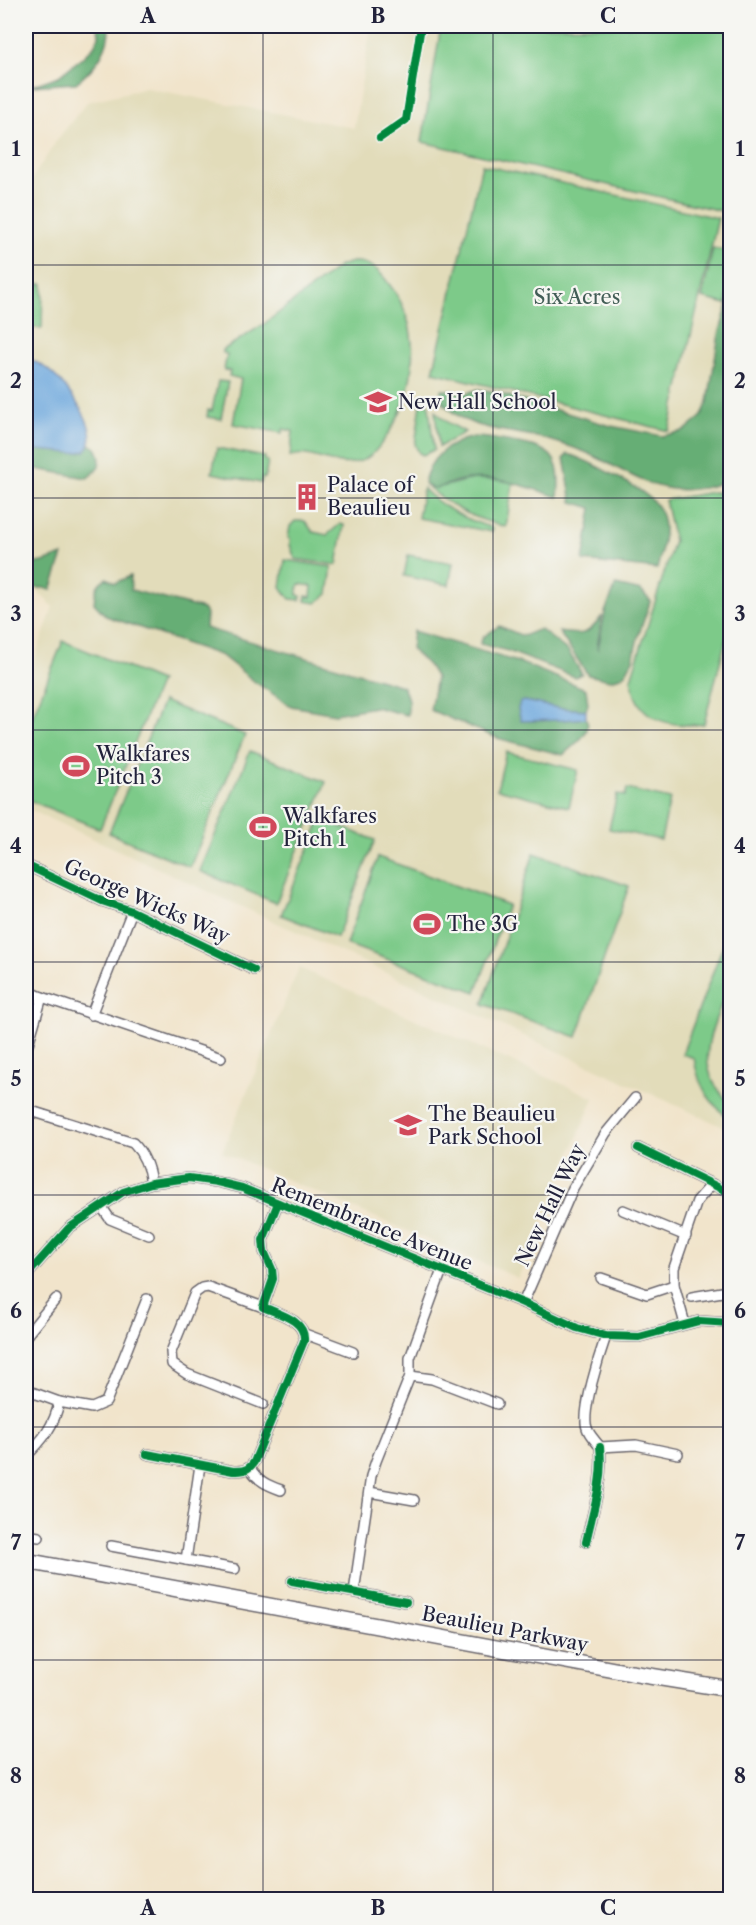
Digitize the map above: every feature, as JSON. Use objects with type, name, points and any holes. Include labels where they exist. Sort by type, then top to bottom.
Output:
[{"type":"highway","name":"Beaulieu Parkway","points":[[26,1561],[619,1671],[730,1689]]},
{"type":"street","name":"George Wicks Way","points":[[26,865],[102,901],[132,911],[254,970]]},
{"type":"street","points":[[91,1015],[132,911]]},
{"type":"street","points":[[26,990],[91,1015],[220,1058]]},
{"type":"street","points":[[26,1051],[42,997]]},
{"type":"street","name":"New Hall Way","points":[[523,1303],[573,1188],[606,1133],[635,1098]]},
{"type":"street","points":[[26,1108],[133,1143],[141,1151],[149,1169],[151,1183]]},
{"type":"street","points":[[638,1148],[730,1192]]},
{"type":"street","name":"Remembrance Avenue","points":[[26,1276],[29,1265],[69,1228],[123,1192],[151,1183],[189,1178],[242,1188],[523,1303],[577,1328],[606,1336],[639,1337],[699,1321],[730,1323]]},
{"type":"street","points":[[685,1324],[674,1284],[674,1269],[697,1201],[712,1184]]},
{"type":"street","points":[[263,1307],[273,1279],[263,1240],[278,1203]]},
{"type":"street","points":[[101,1206],[110,1219],[149,1235]]},
{"type":"street","points":[[623,1210],[686,1236]]},
{"type":"street","points":[[354,1592],[376,1461],[410,1376],[410,1358],[442,1270]]},
{"type":"street","points":[[602,1278],[647,1294],[674,1284]]},
{"type":"street","points":[[263,1404],[186,1374],[172,1364],[171,1352],[195,1293],[202,1288],[208,1287],[263,1307],[297,1322],[305,1334],[353,1352]]},
{"type":"street","points":[[692,1297],[722,1292],[730,1294]]},
{"type":"street","points":[[26,1335],[56,1299]]},
{"type":"street","points":[[26,1390],[59,1402],[92,1408],[106,1402],[147,1299]]},
{"type":"street","points":[[147,1454],[233,1471],[250,1468],[301,1350],[305,1334]]},
{"type":"street","points":[[586,1542],[602,1459],[600,1447],[586,1426],[587,1407],[606,1336]]},
{"type":"street","points":[[410,1376],[432,1379],[497,1404]]},
{"type":"street","points":[[26,1456],[45,1437],[57,1413],[59,1402]]},
{"type":"street","points":[[600,1447],[636,1445],[678,1454]]},
{"type":"street","points":[[186,1560],[200,1466]]},
{"type":"street","points":[[250,1468],[266,1485],[281,1490]]},
{"type":"street","points":[[369,1492],[414,1500]]},
{"type":"street","points":[[26,1534],[39,1537]]},
{"type":"street","points":[[111,1546],[235,1569]]},
{"type":"street","points":[[292,1581],[406,1602]]},
{"type":"shaded area","name":"New Hall School","points":[[371,26],[441,26],[423,142],[483,159],[730,214],[730,1130],[26,808],[26,684],[53,607],[36,589],[26,589],[26,188],[57,140],[87,102],[146,88],[354,128]]},
{"type":"shaded area","name":"The Beaulieu Park School","points":[[299,968],[594,1098],[518,1278],[222,1152]]},
{"type":"green space","points":[[98,26],[109,26],[107,43],[100,58],[83,77],[76,83],[31,86],[59,76],[84,56],[94,46],[99,36]]},
{"type":"green space","points":[[441,26],[730,26],[730,213],[422,142]]},
{"type":"green space","name":"Six Acres","points":[[482,165],[718,218],[669,431],[433,372]]},
{"type":"green space","points":[[713,248],[730,252],[730,285],[726,304],[702,298]]},
{"type":"green space","points":[[352,262],[364,263],[373,267],[382,275],[400,301],[411,338],[411,377],[406,396],[399,414],[383,441],[373,454],[359,462],[338,463],[307,455],[290,457],[293,431],[283,429],[282,433],[233,424],[241,379],[229,376],[230,371],[224,370],[227,354],[223,353],[223,350],[264,324],[340,266]]},
{"type":"green space","points":[[26,283],[43,284],[42,328],[26,328]]},
{"type":"green space","points":[[730,298],[730,477],[718,484],[680,490],[650,484],[571,447],[535,437],[491,429],[468,421],[447,407],[439,397],[442,390],[467,393],[478,389],[492,391],[611,426],[662,436],[684,431],[701,417],[708,402],[719,334]]},
{"type":"green space","points":[[218,381],[228,382],[221,419],[207,417],[208,410],[212,411]]},
{"type":"green space","points":[[422,397],[429,406],[434,450],[423,455],[419,453],[415,445]]},
{"type":"green space","points":[[435,411],[447,422],[465,432],[439,447]]},
{"type":"green space","points":[[474,437],[525,444],[545,451],[556,463],[559,483],[558,497],[494,479],[467,479],[435,488],[424,483],[430,466],[441,452],[456,443]]},
{"type":"green space","points":[[90,444],[96,448],[100,461],[95,472],[87,478],[26,467],[26,449],[80,452],[85,451]]},
{"type":"green space","points":[[217,448],[265,457],[264,460],[268,461],[265,478],[262,478],[261,483],[212,473]]},
{"type":"green space","points":[[568,454],[635,487],[656,505],[664,524],[664,536],[657,569],[583,561],[592,508],[572,502],[564,458]]},
{"type":"green space","points":[[475,479],[502,480],[513,483],[506,527],[464,512],[427,486],[437,487]]},
{"type":"green space","points":[[423,488],[438,502],[455,512],[493,528],[492,532],[418,518]]},
{"type":"green space","points":[[713,492],[730,494],[730,624],[704,724],[675,724],[656,718],[641,707],[635,696],[631,679],[674,541],[665,500]]},
{"type":"green space","points":[[295,521],[305,521],[313,532],[327,535],[340,524],[344,525],[337,565],[295,559],[290,538],[288,538],[290,526]]},
{"type":"green space","points":[[63,555],[51,590],[26,588],[26,565]]},
{"type":"green space","points":[[408,555],[453,563],[449,585],[404,576]]},
{"type":"green space","points":[[285,560],[332,567],[328,594],[316,603],[305,601],[306,596],[311,597],[312,586],[299,584],[297,595],[301,596],[300,600],[290,599],[281,587]]},
{"type":"green space","points":[[130,576],[131,590],[203,609],[206,614],[205,628],[402,686],[408,700],[407,715],[375,707],[335,714],[291,706],[222,656],[106,616],[94,603],[98,585],[107,578],[115,583]]},
{"type":"green space","points":[[616,585],[641,591],[650,602],[633,660],[621,677],[610,680],[588,675],[559,632],[584,633],[592,628],[602,616],[598,649],[605,612]]},
{"type":"green space","points":[[499,626],[523,636],[540,629],[568,651],[582,674],[575,677],[508,651],[480,644],[483,637]]},
{"type":"green space","points":[[413,631],[521,663],[586,689],[588,704],[586,710],[558,708],[524,701],[522,721],[586,718],[588,723],[585,734],[563,755],[497,738],[430,710],[436,678],[428,665],[411,649]]},
{"type":"green space","name":"Walkfares Pitch 3","points":[[63,641],[160,681],[100,829],[26,799],[26,732]]},
{"type":"green space","points":[[163,701],[245,735],[190,867],[109,833]]},
{"type":"green space","name":"Walkfares Pitch 1","points":[[250,751],[326,782],[276,903],[200,871]]},
{"type":"green space","points":[[506,752],[578,770],[569,807],[497,789]]},
{"type":"green space","points":[[627,789],[670,799],[661,840],[609,829],[617,794],[625,796]]},
{"type":"green space","points":[[321,819],[375,840],[337,937],[281,915]]},
{"type":"green space","points":[[534,853],[629,886],[577,1037],[483,1004]]},
{"type":"green space","name":"The 3G","points":[[378,857],[508,905],[476,992],[346,944]]},
{"type":"green space","points":[[730,927],[731,972],[713,1027],[708,1058],[710,1073],[717,1088],[730,1103],[730,1119],[710,1100],[698,1077],[694,1058],[682,1054]]},
{"type":"water","points":[[26,358],[51,372],[82,411],[90,433],[90,443],[85,451],[72,453],[26,449]]},
{"type":"water","points":[[520,702],[558,708],[586,710],[586,718],[521,721],[518,709]]},
{"type":"cycle path","points":[[380,138],[406,120],[421,26]]},
{"type":"cycle path","points":[[26,865],[102,901],[132,911],[254,970]]},
{"type":"cycle path","points":[[638,1148],[730,1193]]},
{"type":"cycle path","points":[[26,1276],[69,1228],[123,1192],[151,1183],[189,1178],[242,1188],[523,1303],[577,1328],[606,1336],[639,1337],[699,1321],[730,1323]]},
{"type":"cycle path","points":[[147,1454],[233,1471],[245,1470],[254,1462],[304,1341],[301,1328],[296,1323],[284,1315],[263,1307],[273,1279],[263,1240],[278,1203]]},
{"type":"cycle path","points":[[586,1542],[599,1483],[600,1447]]},
{"type":"cycle path","points":[[292,1581],[406,1602]]},
{"type":"place","name":"New Hall School","points":[[378,402]]},
{"type":"place","name":"Palace of Beaulieu","points":[[307,497]]},
{"type":"place","name":"Walkfares Pitch 3","points":[[76,766]]},
{"type":"place","name":"Walkfares Pitch 1","points":[[263,827]]},
{"type":"place","name":"The 3G","points":[[427,924]]},
{"type":"place","name":"The Beaulieu Park School","points":[[408,1125]]}]
